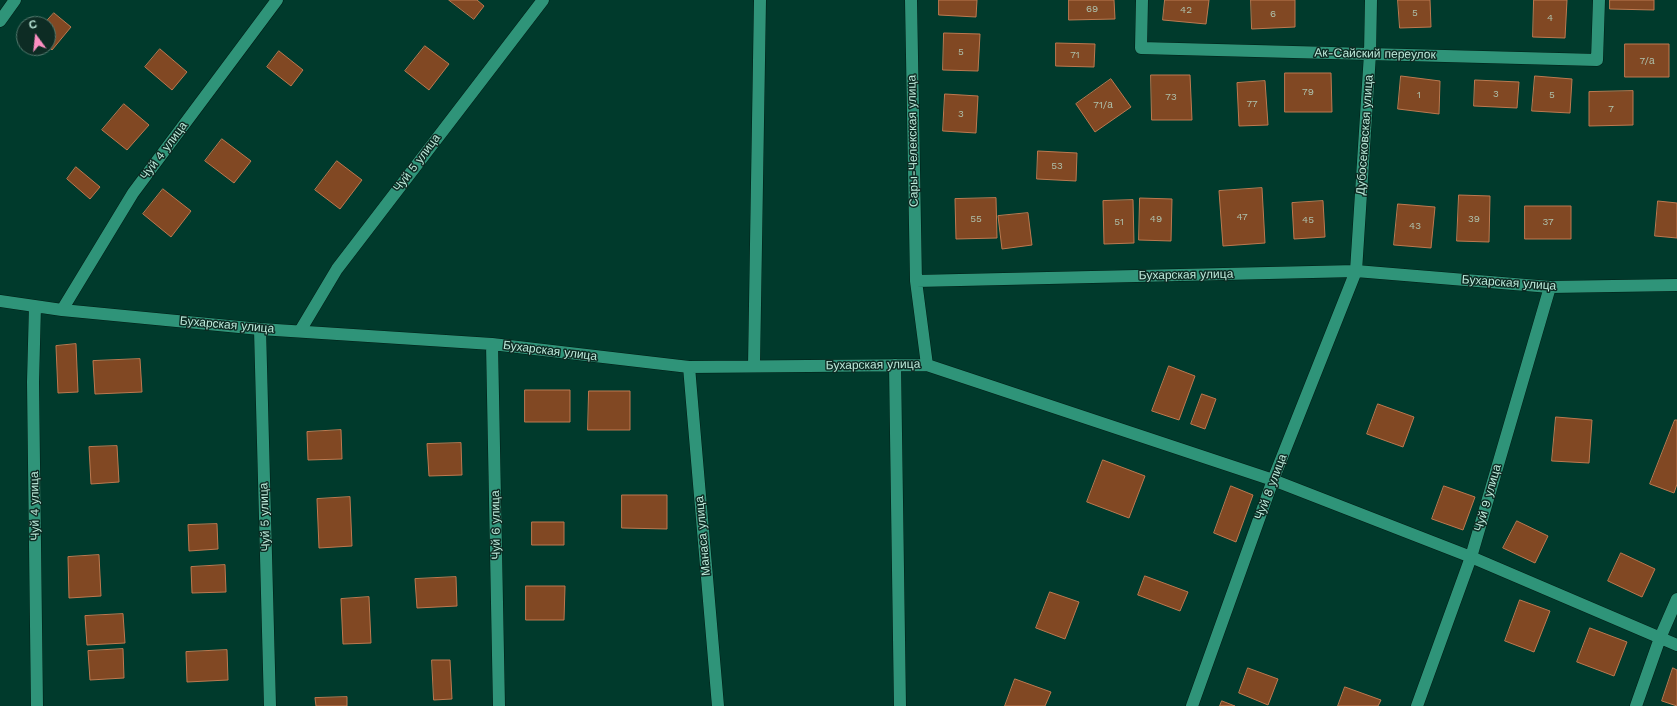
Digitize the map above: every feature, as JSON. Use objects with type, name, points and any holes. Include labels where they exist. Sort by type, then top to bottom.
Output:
[{"type":"street","points":[[0,21],[15,0]]},
{"type":"street","name":"Чуй 4 улица","points":[[62,310],[133,193],[277,0]]},
{"type":"street","name":"Чуй 5 улица","points":[[300,331],[337,269],[543,0]]},
{"type":"street","points":[[754,366],[760,0]]},
{"type":"street","name":"Сары-Челекская улица","points":[[911,0],[916,281]]},
{"type":"street","name":"Ак-Сайский переулок","points":[[1142,0],[1141,48],[1597,60],[1599,0]]},
{"type":"street","name":"Дубосековская улица","points":[[1356,271],[1370,54],[1371,0]]},
{"type":"street","name":"Бухарская улица","points":[[0,301],[62,310],[260,329],[492,344],[688,367],[926,365],[916,281],[1356,271],[1550,287],[1677,285]]},
{"type":"street","name":"Чуй 8 улица","points":[[1192,706],[1273,480],[1356,271]]},
{"type":"street","name":"Чуй 9 улица","points":[[1417,706],[1471,557],[1550,287]]},
{"type":"street","name":"Чуй 4 улица","points":[[35,306],[33,382],[37,706]]},
{"type":"street","name":"Чуй 5 улица","points":[[260,329],[270,706]]},
{"type":"street","name":"Чуй 6 улица","points":[[492,344],[499,706]]},
{"type":"street","points":[[895,365],[900,706]]},
{"type":"street","points":[[926,365],[1273,480],[1471,557],[1677,645]]},
{"type":"street","name":"Манаса улица","points":[[688,367],[718,706]]},
{"type":"street","points":[[1636,706],[1660,638],[1677,599]]},
{"type":"building","points":[[449,0],[477,0],[484,6],[474,19]]},
{"type":"building","points":[[939,0],[977,0],[976,17],[939,15]]},
{"type":"building","points":[[1069,0],[1114,0],[1115,19],[1069,20]]},
{"type":"building","points":[[1165,0],[1209,0],[1206,24],[1163,20]]},
{"type":"building","points":[[1251,0],[1295,0],[1295,27],[1252,29]]},
{"type":"building","points":[[1398,0],[1430,0],[1431,27],[1400,28]]},
{"type":"building","points":[[1534,0],[1567,0],[1565,38],[1533,37]]},
{"type":"building","points":[[1610,0],[1654,0],[1654,10],[1610,9]]},
{"type":"building","points":[[54,13],[71,27],[56,45],[56,16],[51,16]]},
{"type":"building","points":[[944,33],[980,34],[978,71],[943,70]]},
{"type":"building","points":[[1056,43],[1095,44],[1094,67],[1056,66]]},
{"type":"building","points":[[1625,44],[1669,44],[1669,77],[1625,77]]},
{"type":"building","points":[[425,46],[449,64],[429,90],[405,71]]},
{"type":"building","points":[[160,49],[187,72],[172,90],[145,67]]},
{"type":"building","points":[[279,51],[303,70],[291,86],[267,67]]},
{"type":"building","points":[[1285,73],[1331,73],[1332,112],[1285,112]]},
{"type":"building","points":[[1151,75],[1190,75],[1192,120],[1152,120]]},
{"type":"building","points":[[1401,76],[1440,81],[1439,114],[1398,109]]},
{"type":"building","points":[[1535,76],[1572,79],[1570,113],[1532,111]]},
{"type":"building","points":[[1111,79],[1131,107],[1095,132],[1076,104]]},
{"type":"building","points":[[1475,80],[1519,82],[1517,108],[1474,106]]},
{"type":"building","points":[[1265,81],[1268,125],[1239,126],[1237,83]]},
{"type":"building","points":[[1633,91],[1633,125],[1589,126],[1589,92]]},
{"type":"building","points":[[945,94],[978,96],[976,133],[943,131]]},
{"type":"building","points":[[124,104],[149,125],[127,150],[102,130]]},
{"type":"building","points":[[222,139],[251,161],[234,183],[205,161]]},
{"type":"building","points":[[1038,151],[1077,153],[1076,181],[1037,179]]},
{"type":"building","points":[[337,161],[362,180],[340,209],[315,190]]},
{"type":"building","points":[[76,167],[100,187],[90,199],[67,179]]},
{"type":"building","points":[[1262,188],[1265,243],[1223,246],[1219,191]]},
{"type":"building","points":[[163,189],[191,211],[171,237],[143,214]]},
{"type":"building","points":[[1459,195],[1490,196],[1489,242],[1457,241]]},
{"type":"building","points":[[996,198],[997,238],[956,239],[955,199]]},
{"type":"building","points":[[1140,198],[1172,199],[1171,241],[1139,240]]},
{"type":"building","points":[[1133,200],[1134,243],[1104,244],[1103,201]]},
{"type":"building","points":[[1323,201],[1325,237],[1294,239],[1292,203]]},
{"type":"building","points":[[1658,201],[1677,203],[1677,238],[1655,236]]},
{"type":"building","points":[[1398,204],[1435,207],[1431,248],[1394,245]]},
{"type":"building","points":[[1525,206],[1571,206],[1571,239],[1525,239]]},
{"type":"building","points":[[1028,213],[1032,245],[1002,249],[998,216]]},
{"type":"building","points":[[76,344],[78,392],[58,393],[56,346]]},
{"type":"building","points":[[140,359],[142,392],[95,394],[93,361]]},
{"type":"building","points":[[1169,366],[1195,376],[1179,420],[1152,411]]},
{"type":"building","points":[[525,390],[570,390],[570,422],[525,422]]},
{"type":"building","points":[[589,391],[630,391],[630,430],[588,430]]},
{"type":"building","points":[[1202,394],[1216,399],[1205,429],[1191,424]]},
{"type":"building","points":[[1378,404],[1414,417],[1403,447],[1367,434]]},
{"type":"building","points":[[1556,417],[1592,420],[1589,463],[1552,461]]},
{"type":"building","points":[[1675,420],[1677,420],[1677,484],[1674,493],[1650,484]]},
{"type":"building","points":[[341,430],[342,459],[308,460],[307,432]]},
{"type":"building","points":[[461,443],[462,475],[429,476],[427,444]]},
{"type":"building","points":[[117,446],[119,482],[91,484],[89,447]]},
{"type":"building","points":[[1103,460],[1145,476],[1129,518],[1087,502]]},
{"type":"building","points":[[1231,486],[1253,495],[1236,542],[1214,533]]},
{"type":"building","points":[[1444,486],[1475,497],[1463,530],[1432,519]]},
{"type":"building","points":[[622,495],[667,495],[667,529],[622,528]]},
{"type":"building","points":[[350,497],[352,546],[319,548],[317,499]]},
{"type":"building","points":[[1517,521],[1548,536],[1535,563],[1503,548]]},
{"type":"building","points":[[532,522],[564,522],[564,545],[532,545]]},
{"type":"building","points":[[217,524],[218,549],[189,551],[188,525]]},
{"type":"building","points":[[1621,553],[1655,569],[1642,597],[1608,581]]},
{"type":"building","points":[[99,555],[101,596],[69,598],[68,557]]},
{"type":"building","points":[[225,565],[226,592],[192,593],[191,567]]},
{"type":"building","points":[[1145,576],[1188,592],[1180,611],[1138,595]]},
{"type":"building","points":[[456,577],[457,606],[417,608],[415,579]]},
{"type":"building","points":[[526,586],[565,586],[564,620],[526,620]]},
{"type":"building","points":[[1050,592],[1079,602],[1065,639],[1036,628]]},
{"type":"building","points":[[369,597],[371,643],[343,644],[341,599]]},
{"type":"building","points":[[1520,600],[1550,611],[1534,652],[1505,641]]},
{"type":"building","points":[[123,614],[125,643],[87,645],[85,616]]},
{"type":"building","points":[[1590,628],[1627,642],[1614,676],[1577,662]]},
{"type":"building","points":[[123,649],[124,678],[90,680],[88,651]]},
{"type":"building","points":[[227,650],[228,680],[187,682],[186,652]]},
{"type":"building","points":[[432,660],[450,660],[452,699],[434,700]]},
{"type":"building","points":[[1248,668],[1278,679],[1268,705],[1239,693]]},
{"type":"building","points":[[1673,668],[1677,670],[1677,706],[1662,701]]},
{"type":"building","points":[[1015,679],[1051,692],[1045,706],[1005,706]]},
{"type":"building","points":[[1345,687],[1381,700],[1378,706],[1338,706]]},
{"type":"building","points":[[347,697],[347,706],[316,706],[315,698]]},
{"type":"building","points":[[1222,701],[1235,706],[1220,706]]}]
